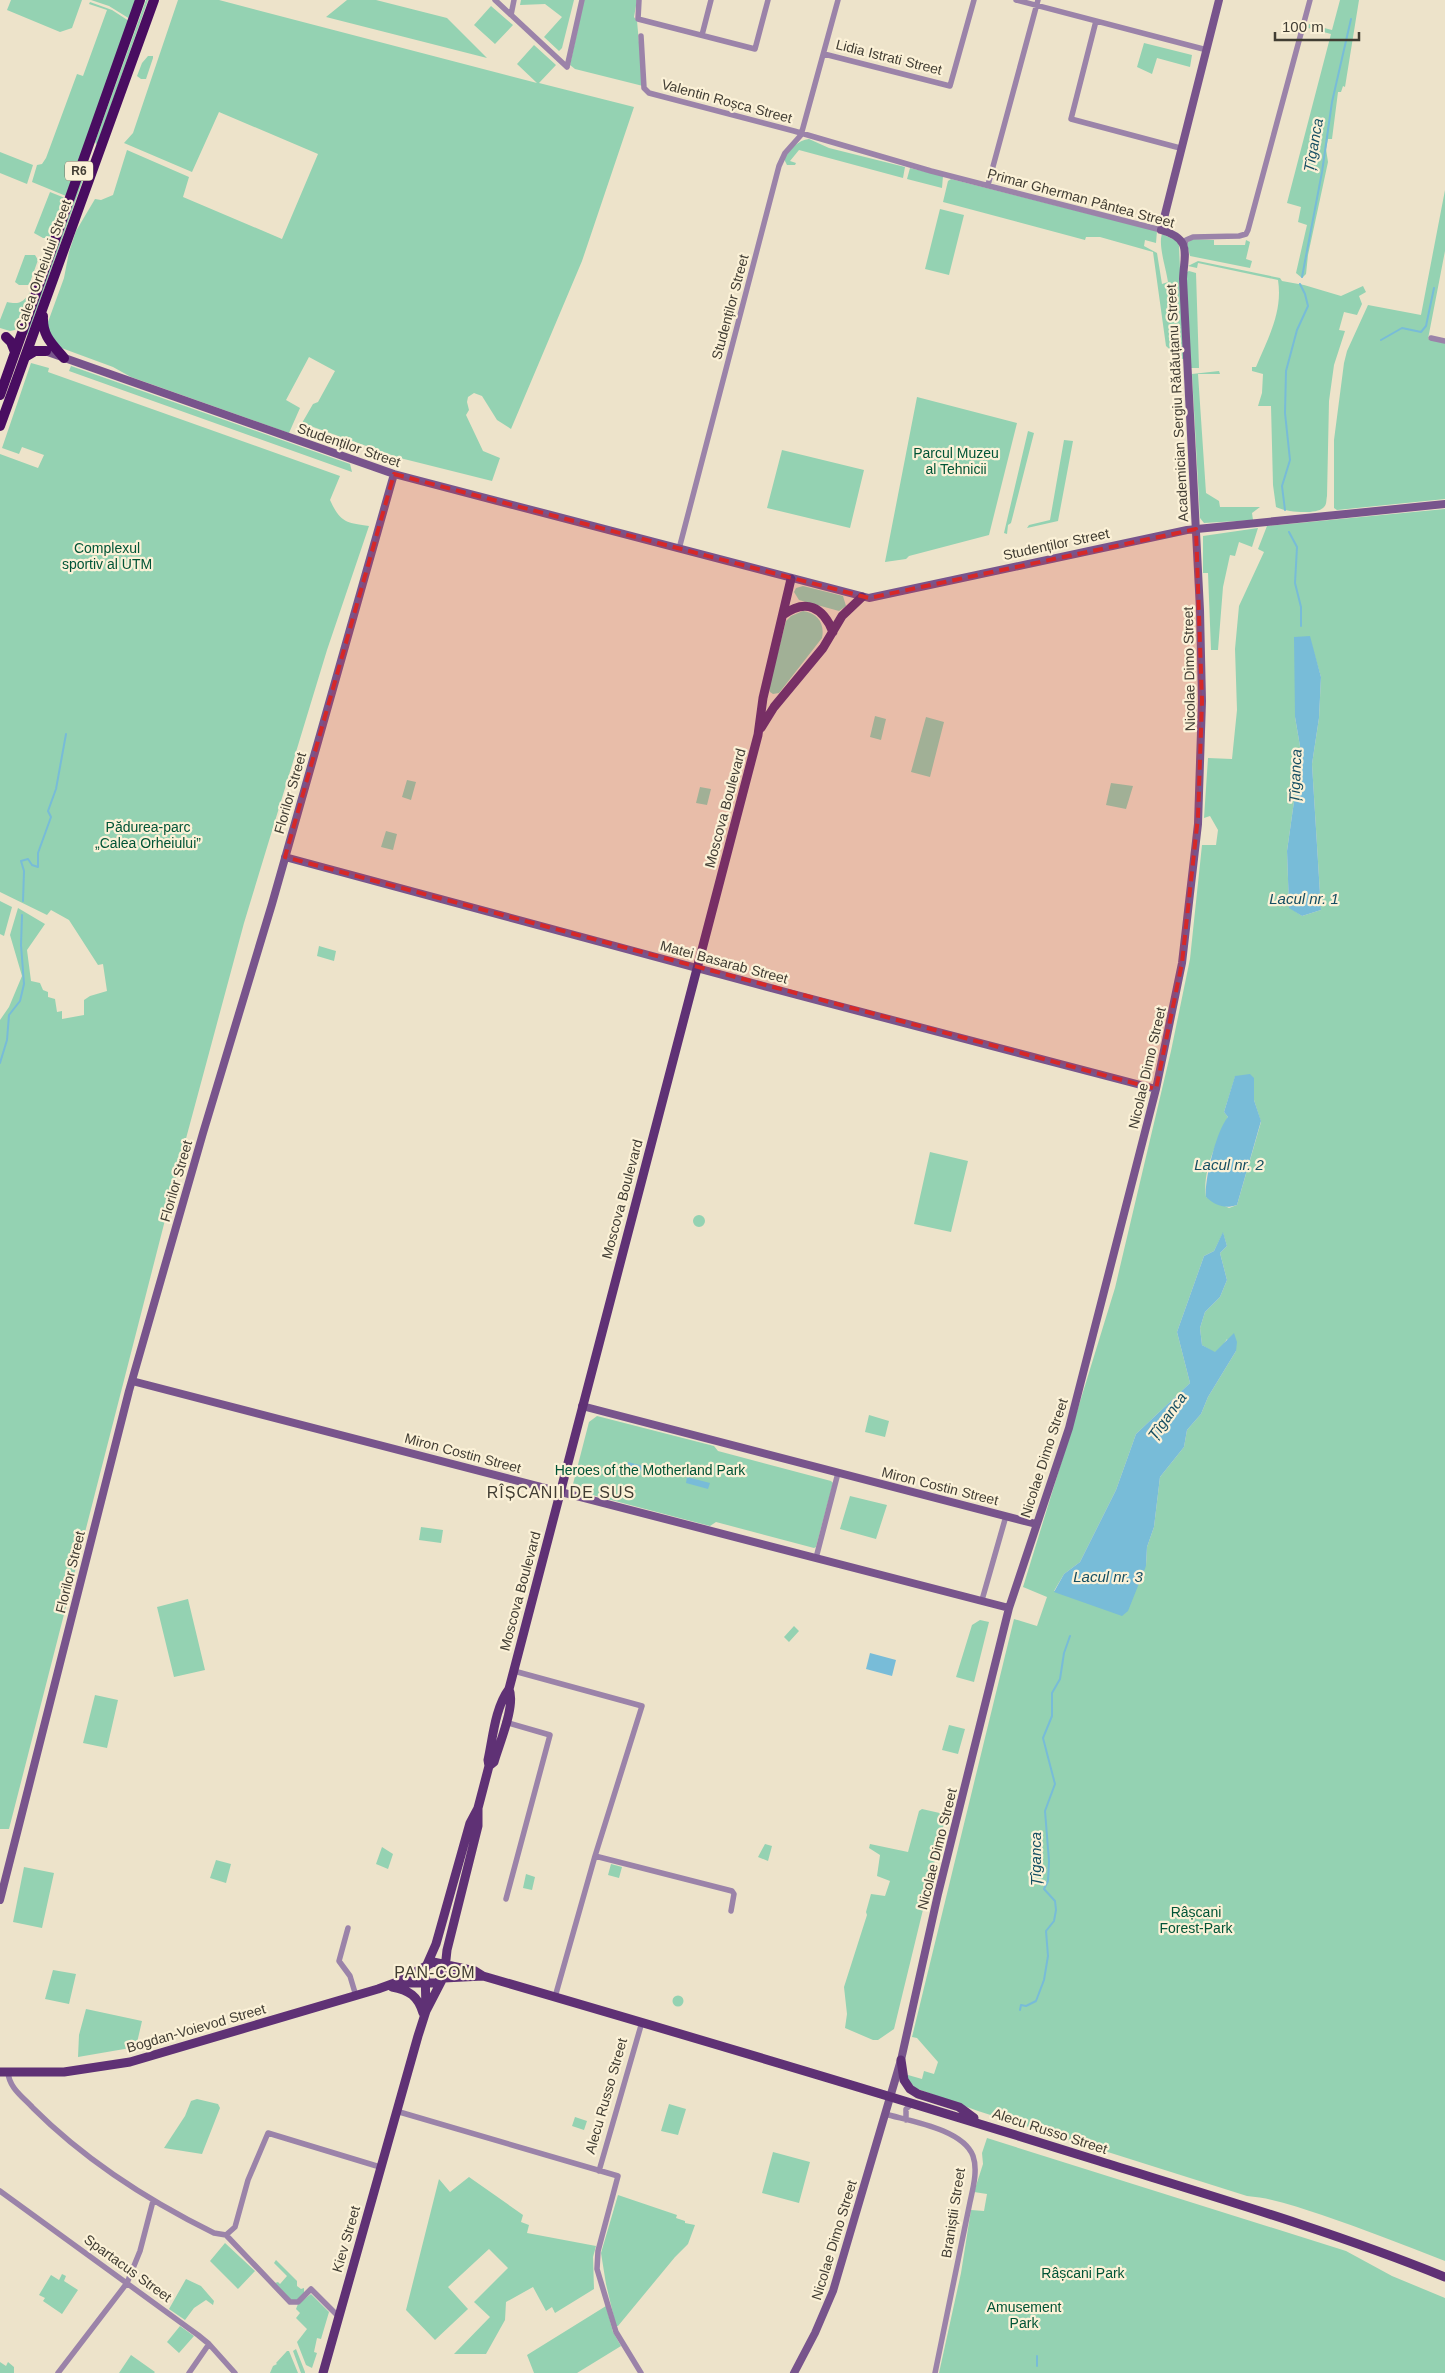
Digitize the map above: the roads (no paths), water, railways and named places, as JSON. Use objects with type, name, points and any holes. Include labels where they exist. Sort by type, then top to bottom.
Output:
[{"type":"highway","name":"Calea Orheiului Street","points":[[0,395],[140,0]]},
{"type":"highway","name":"Calea Orheiului Street","points":[[0,426],[154,0]]},
{"type":"highway","points":[[86,150],[98,154]]},
{"type":"highway","points":[[43,305],[44,334],[64,358]]},
{"type":"highway","points":[[3,336],[11,342],[15,352]]},
{"type":"highway","points":[[25,357],[35,351],[46,351]]},
{"type":"main road","points":[[1161,230],[1180,148],[1219,0]]},
{"type":"main road","name":"Primar Gherman Pântea Street","points":[[1161,230],[1175,235],[1184,246]]},
{"type":"main road","name":"Academician Sergiu Rădăuțanu Street","points":[[1184,246],[1186,260],[1182,279],[1196,529]]},
{"type":"main road","name":"Studenților Street","points":[[3,336],[394,474],[862,597],[883,596],[1159,535],[1196,529],[1445,504]]},
{"type":"main road","name":"Florilor Street","points":[[0,1900],[132,1381],[204,1128],[285,857],[394,474]]},
{"type":"main road","name":"Nicolae Dimo Street","points":[[794,2373],[815,2333],[833,2291],[901,2060],[938,1894],[1009,1608],[1068,1428],[1128,1203],[1156,1089],[1182,963],[1199,798],[1202,740],[1202,664],[1196,529]]},
{"type":"main road","name":"Moscova Boulevard","points":[[478,1808],[478,1826],[447,1950],[438,1975],[427,1966],[436,1944],[470,1823],[478,1808],[489,1766],[488,1760],[497,1719],[503,1697],[509,1689],[514,1671],[758,735],[765,688],[791,579]]},
{"type":"main road","name":"Moscova Boulevard","points":[[758,735],[767,716],[823,648],[846,611],[862,597]]},
{"type":"main road","points":[[783,615],[798,606],[814,608],[827,618],[832,632]]},
{"type":"main road","points":[[765,688],[771,696],[782,698]]},
{"type":"main road","name":"Matei Basarab Street","points":[[285,857],[1156,1089]]},
{"type":"main road","name":"Miron Costin Street","points":[[132,1381],[1009,1608]]},
{"type":"main road","name":"Miron Costin Street","points":[[582,1406],[1036,1524]]},
{"type":"main road","name":"Moscova Boulevard","points":[[489,1766],[494,1762],[506,1722],[512,1696],[509,1689]]},
{"type":"main road","points":[[447,1950],[453,1961],[479,1974]]},
{"type":"main road","name":"Bogdan-Voievod Street","points":[[4,2072],[64,2072],[130,2062],[356,1996],[394,1983],[438,1975],[433,1962],[394,1983]]},
{"type":"main road","name":"Alecu Russo Street","points":[[438,1975],[479,1974]]},
{"type":"main road","name":"Alecu Russo Street","points":[[438,1975],[479,1974],[915,2102],[1288,2220],[1388,2254],[1445,2277]]},
{"type":"main road","name":"Kiev Street","points":[[425,2013],[438,1975]]},
{"type":"main road","name":"Kiev Street","points":[[323,2373],[396,2111],[438,1975]]},
{"type":"main road","points":[[385,1986],[411,1993],[425,2013]]},
{"type":"main road","points":[[901,2060],[903,2077],[910,2089],[918,2094],[959,2107],[983,2124]]},
{"type":"street","points":[[495,0],[567,67],[582,0]]},
{"type":"street","points":[[511,15],[514,0]]},
{"type":"street","points":[[639,0],[638,19],[755,49],[768,0]]},
{"type":"street","points":[[702,34],[711,0]]},
{"type":"street","points":[[801,135],[838,0]]},
{"type":"street","name":"Lidia Istrati Street","points":[[824,54],[950,86],[974,0]]},
{"type":"street","points":[[1016,0],[1037,3],[1207,50]]},
{"type":"street","name":"Primar Gherman Pântea Street","points":[[1184,246],[1186,240],[1193,236],[1239,236],[1246,234],[1310,0]]},
{"type":"street","points":[[988,185],[1037,3]]},
{"type":"street","points":[[1096,20],[1071,119],[1180,148]]},
{"type":"street","name":"Valentin Roșca Street","points":[[641,36],[645,92],[794,131],[801,135]]},
{"type":"street","name":"Primar Gherman Pântea Street","points":[[801,135],[1161,230]]},
{"type":"street","name":"Studenților Street","points":[[678,549],[780,166],[785,153],[801,135]]},
{"type":"street","points":[[1431,338],[1445,341]]},
{"type":"street","points":[[816,1558],[838,1473]]},
{"type":"street","points":[[982,1600],[1006,1516]]},
{"type":"street","name":"Moscova Boulevard","points":[[514,1671],[642,1706],[595,1856]]},
{"type":"street","points":[[506,1722],[550,1735],[506,1899]]},
{"type":"street","points":[[555,1997],[595,1856],[732,1891],[734,1894],[731,1911]]},
{"type":"street","points":[[348,1928],[339,1961],[350,1976],[356,1996]]},
{"type":"street","name":"Alecu Russo Street","points":[[641,2373],[616,2332],[598,2269],[598,2251],[618,2176],[599,2171],[642,2022]]},
{"type":"street","points":[[4,2072],[8,2082],[63,2137],[103,2169],[152,2201],[214,2233],[226,2235],[290,2302],[298,2302],[311,2290],[338,2317]]},
{"type":"street","points":[[906,2120],[906,2109],[915,2102]]},
{"type":"street","points":[[396,2111],[599,2171]]},
{"type":"street","name":"Braniștii Street","points":[[885,2114],[944,2132],[961,2142],[972,2154],[975,2170],[970,2202],[935,2373]]},
{"type":"street","points":[[226,2235],[235,2227],[248,2180],[268,2133],[380,2167]]},
{"type":"street","name":"Spartacus Street","points":[[0,2191],[209,2344],[235,2373]]},
{"type":"street","points":[[58,2373],[126,2283],[140,2251],[152,2201]]},
{"type":"street","points":[[189,2373],[209,2344]]},
{"type":"water","name":"Lacul nr. 1","points":[[1310,636],[1321,677],[1319,718],[1312,764],[1321,910],[1302,916],[1289,908],[1287,851],[1301,752],[1295,717],[1294,637]]},
{"type":"water","name":"Lacul nr. 2","points":[[1250,1074],[1254,1078],[1254,1100],[1261,1121],[1237,1205],[1221,1206],[1213,1203],[1206,1197],[1209,1167],[1220,1132],[1228,1117],[1224,1112],[1235,1076]]},
{"type":"water","name":"Lacul nr. 3","points":[[1223,1232],[1227,1246],[1220,1253],[1227,1280],[1220,1297],[1205,1312],[1200,1328],[1202,1345],[1215,1352],[1234,1333],[1237,1342],[1236,1351],[1208,1397],[1201,1414],[1187,1430],[1184,1447],[1160,1477],[1154,1527],[1147,1547],[1146,1566],[1128,1611],[1122,1616],[1054,1592],[1064,1574],[1080,1562],[1116,1490],[1136,1434],[1190,1383],[1177,1332],[1204,1256],[1214,1251]]},
{"type":"water","points":[[628,1462],[647,1467],[646,1472],[627,1468]]},
{"type":"water","points":[[687,1477],[710,1483],[708,1489],[686,1483]]},
{"type":"water","points":[[870,1653],[896,1660],[892,1676],[866,1669]]},
{"type":"waterway","name":"Țîganca","points":[[1302,277],[1322,172],[1332,102],[1351,19]]},
{"type":"waterway","name":"Țîganca","points":[[1285,510],[1282,486],[1290,460],[1285,413],[1286,371],[1297,330],[1308,306],[1300,284]]},
{"type":"waterway","points":[[1381,340],[1402,328],[1421,332],[1426,326],[1434,288]]},
{"type":"waterway","name":"Țîganca","points":[[1289,532],[1297,547],[1295,583],[1301,607],[1301,626]]},
{"type":"waterway","points":[[23,901],[24,871],[21,861],[28,859],[32,865],[38,867],[38,853],[51,817],[48,811],[56,789],[66,734]]},
{"type":"waterway","points":[[0,1063],[7,1040],[9,1015],[20,1001],[24,984],[21,945],[22,915]]},
{"type":"waterway","name":"Țîganca","points":[[1020,2010],[1021,2005],[1026,2006],[1036,2001],[1044,1980],[1048,1956],[1046,1931],[1054,1921],[1056,1910],[1055,1901],[1044,1889],[1048,1881],[1049,1861],[1045,1811],[1055,1784],[1043,1738],[1052,1716],[1052,1693],[1060,1679],[1064,1653],[1070,1636]]},
{"type":"waterway","name":"Țîganca","points":[[1037,2356],[1037,2366]]},
{"type":"district","name":"RÎȘCANII DE SUS","points":[[561,1492]]},
{"type":"district","name":"PAN-COM","points":[[435,1972]]},
{"type":"park label","name":"Parcul Muzeu al Tehnicii","points":[[956,462]]},
{"type":"park label","name":"Complexul sportiv al UTM","points":[[107,556]]},
{"type":"park label","name":"Pădurea-parc „Calea Orheiului”","points":[[148,836]]},
{"type":"park label","name":"Heroes of the Motherland Park","points":[[650,1470]]},
{"type":"park label","name":"Râșcani Forest-Park","points":[[1196,1920]]},
{"type":"park label","name":"Râșcani Park","points":[[1083,2273]]},
{"type":"park label","name":"Amusement Park","points":[[1024,2316]]}]
